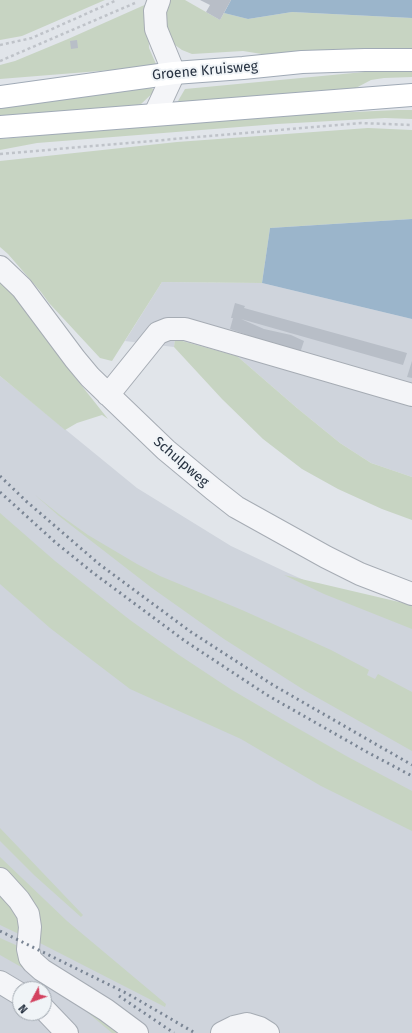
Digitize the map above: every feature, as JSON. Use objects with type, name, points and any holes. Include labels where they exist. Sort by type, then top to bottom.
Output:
[{"type":"main road","name":"Groene Kruisweg","points":[[0,97],[174,73],[302,62],[412,60]]},
{"type":"main road","points":[[0,127],[412,95]]},
{"type":"street","points":[[155,114],[174,73],[156,29],[155,11],[159,0]]},
{"type":"street","name":"Schulpweg","points":[[0,267],[22,288],[75,359],[108,395],[193,473],[236,507],[340,564],[386,585],[412,594]]},
{"type":"street","points":[[108,395],[158,333],[168,329],[185,328],[412,395]]},
{"type":"street","points":[[0,879],[13,893],[28,914],[30,927],[28,949],[30,958],[33,962],[42,970],[106,1010],[137,1033]]},
{"type":"street","points":[[0,982],[12,989]]},
{"type":"street","points":[[52,1017],[67,1033]]},
{"type":"street","points":[[222,1033],[234,1027],[247,1024],[260,1028],[268,1033]]},
{"type":"path","points":[[0,45],[32,38],[117,0]]},
{"type":"path","points":[[0,61],[141,0]]},
{"type":"path","points":[[0,154],[361,123],[412,125]]},
{"type":"shaded area","points":[[162,282],[262,283],[412,319],[412,477],[371,463],[340,443],[237,356],[175,339],[174,347],[125,341]]},
{"type":"shaded area","points":[[0,376],[137,488],[231,546],[351,601],[412,624],[412,1033],[0,1033]]},
{"type":"green space","points":[[0,0],[105,0],[22,36],[0,40]]},
{"type":"green space","points":[[166,0],[185,0],[220,20],[224,13],[248,19],[292,12],[412,18],[412,49],[268,55],[243,51],[192,54],[175,45],[169,37],[163,19]]},
{"type":"green space","points":[[149,3],[149,48],[156,64],[137,68],[0,79],[0,65],[15,61],[68,39]]},
{"type":"green space","points":[[412,71],[412,77],[371,80],[352,90],[325,90],[184,103],[178,101],[185,89],[364,72]]},
{"type":"green space","points":[[151,88],[156,90],[141,104],[134,106],[0,117],[0,105],[16,101]]},
{"type":"green space","points":[[412,110],[412,119],[385,118],[277,124],[37,143],[0,150],[0,139],[175,123],[288,115]]},
{"type":"green space","points":[[368,128],[412,130],[412,219],[270,228],[262,283],[162,282],[112,361],[100,358],[49,303],[8,254],[0,247],[0,161],[177,142]]},
{"type":"green space","points":[[0,277],[108,419],[102,415],[77,423],[65,430],[0,376]]},
{"type":"green space","points":[[175,339],[237,356],[340,443],[371,463],[412,477],[412,520],[382,509],[338,489],[302,469],[263,439],[222,399],[174,347]]},
{"type":"green space","points":[[35,495],[88,535],[137,564],[160,576],[242,610],[331,650],[369,670],[367,675],[375,679],[378,674],[412,692],[412,751],[304,690],[224,639],[152,588],[59,516]]},
{"type":"green space","points":[[0,513],[55,561],[130,620],[179,655],[232,690],[285,721],[412,791],[412,831],[321,786],[241,739],[130,689],[50,628],[0,584]]},
{"type":"green space","points":[[284,575],[412,605],[412,629],[324,594]]},
{"type":"green space","points":[[0,828],[83,915],[81,917],[34,875],[0,841]]},
{"type":"green space","points":[[0,857],[67,921],[166,1004],[165,1007],[36,941],[0,869]]},
{"type":"green space","points":[[0,891],[17,913],[21,935],[0,925]]},
{"type":"green space","points":[[0,938],[18,946],[20,961],[49,981],[44,981],[0,955]]},
{"type":"green space","points":[[52,983],[123,1033],[112,1033],[73,1000],[52,986]]},
{"type":"water","points":[[231,0],[412,0],[412,18],[292,12],[248,19],[224,13]]},
{"type":"water","points":[[412,219],[412,319],[262,283],[270,228]]},
{"type":"building","points":[[200,0],[231,0],[220,20],[206,12],[210,5]]},
{"type":"building","points":[[77,40],[78,48],[71,49],[70,41]]},
{"type":"building","points":[[235,303],[245,306],[244,308],[407,353],[403,365],[241,319],[264,329],[291,335],[304,341],[300,353],[230,329]]},
{"type":"building","points":[[412,361],[412,378],[407,377]]},
{"type":"railway","points":[[0,476],[26,501],[99,564],[191,632],[273,685],[412,765]]},
{"type":"railway","points":[[0,492],[55,542],[92,572],[185,641],[267,695],[412,776]]},
{"type":"railway","points":[[0,931],[128,994],[195,1033]]},
{"type":"railway","points":[[119,996],[174,1033]]}]
